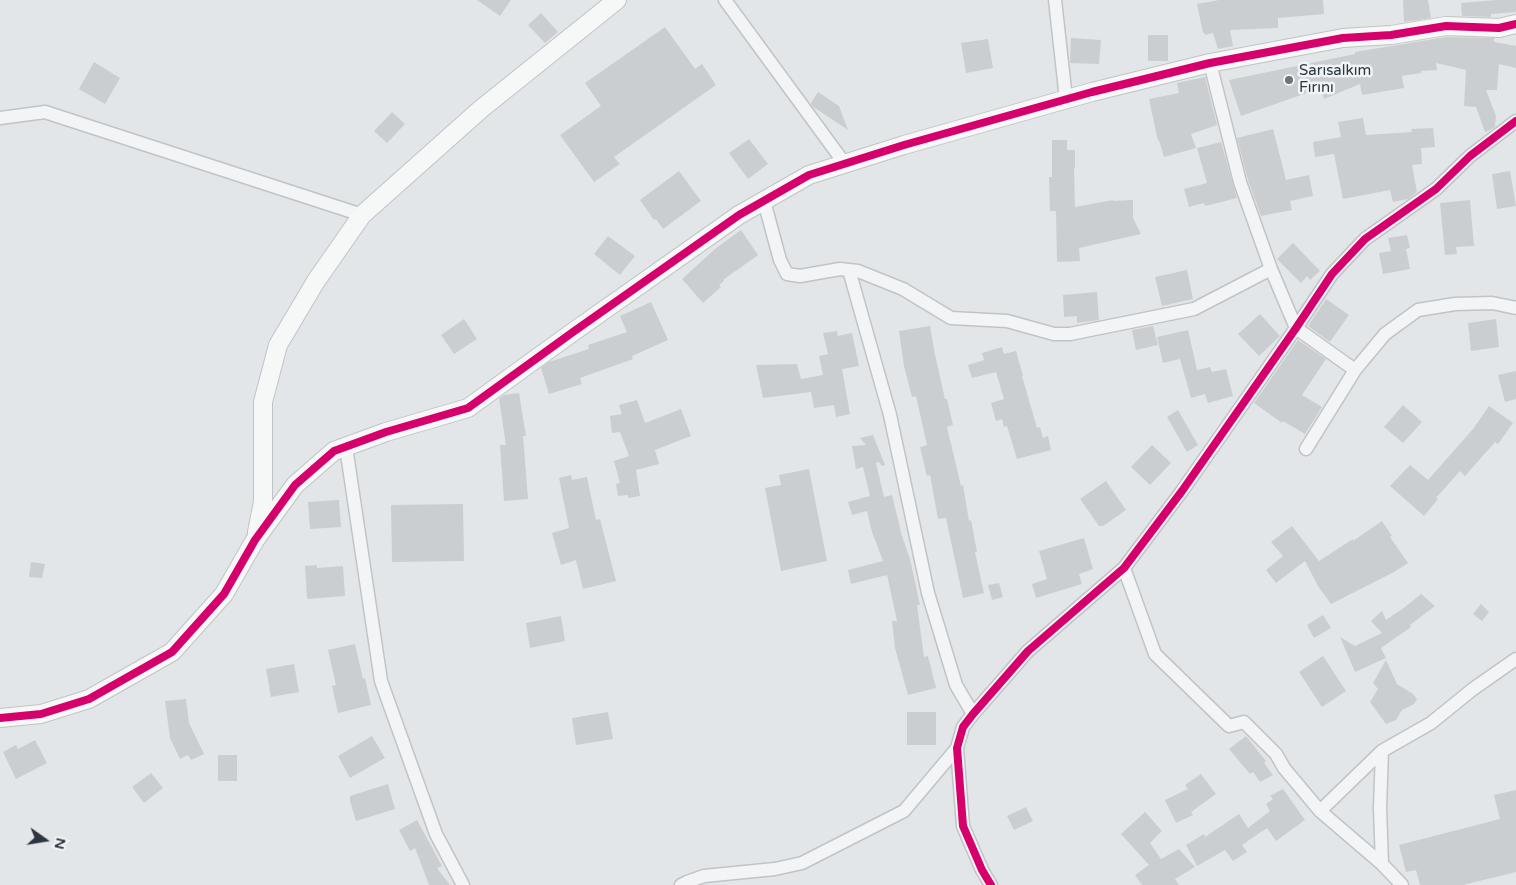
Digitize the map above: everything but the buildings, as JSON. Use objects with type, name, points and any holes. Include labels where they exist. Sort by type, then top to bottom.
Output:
[{"type":"street","points":[[255,540],[263,502],[263,402],[278,345],[316,281],[362,215],[481,109],[616,0]]},
{"type":"street","points":[[725,0],[845,164]]},
{"type":"street","points":[[1055,0],[1066,99]]},
{"type":"street","points":[[0,718],[41,714],[89,699],[172,652],[224,594],[255,540],[295,485],[334,451],[386,432],[468,408],[723,226],[809,175],[904,144],[1066,99],[1210,63],[1343,38],[1391,35],[1446,26],[1499,28],[1516,24]]},
{"type":"street","points":[[1210,63],[1240,182],[1271,269],[1296,328],[1355,370]]},
{"type":"street","points":[[0,118],[45,112],[362,215]]},
{"type":"street","points":[[991,885],[982,870],[963,826],[957,748],[963,727],[1028,650],[1124,568],[1182,491],[1332,274],[1365,239],[1436,189],[1470,156],[1516,121]]},
{"type":"street","points":[[764,201],[780,260],[787,274],[800,276],[840,269],[858,271],[903,289],[951,318],[1007,321],[1054,334],[1070,334],[1194,309],[1271,269]]},
{"type":"street","points":[[849,270],[890,415],[928,592],[956,685],[973,714]]},
{"type":"street","points":[[1306,449],[1355,370],[1385,334],[1418,310],[1455,304],[1492,303],[1516,308]]},
{"type":"street","points":[[346,447],[381,681],[436,834],[463,885]]},
{"type":"street","points":[[1124,568],[1155,654],[1229,726],[1244,722],[1276,754],[1284,768],[1320,811],[1382,864],[1402,885]]},
{"type":"street","points":[[1320,811],[1382,751],[1431,723],[1473,689],[1516,659]]},
{"type":"street","points":[[681,885],[704,876],[775,869],[802,862],[904,811],[957,748]]},
{"type":"street","points":[[1382,751],[1380,808],[1382,864]]},
{"type":"cycle path","points":[[0,718],[41,714],[89,699],[172,652],[224,594],[255,540],[295,485],[334,451],[386,432],[468,408],[739,215],[809,175],[904,145],[1092,92],[1210,63],[1343,38],[1391,35],[1446,26],[1499,28],[1516,24]]},
{"type":"cycle path","points":[[991,885],[982,870],[963,826],[957,748],[963,727],[1028,651],[1124,568],[1182,491],[1332,274],[1365,239],[1436,189],[1470,156],[1516,121]]},
{"type":"place","name":"Sarısalkım Fırını","points":[[1289,80]]}]
